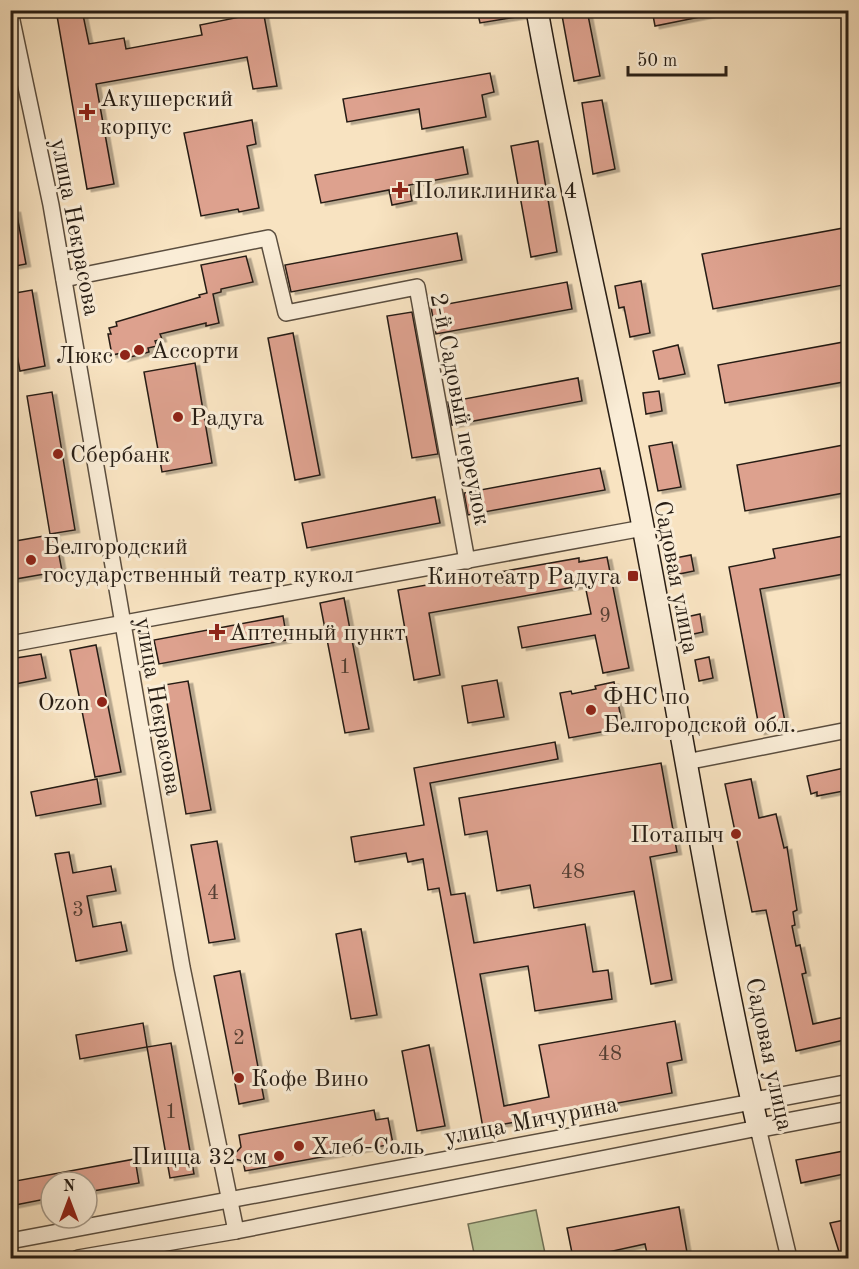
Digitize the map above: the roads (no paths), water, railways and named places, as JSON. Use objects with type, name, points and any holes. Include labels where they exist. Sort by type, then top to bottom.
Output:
[{"type":"main road","name":"Садовая улица","points":[[537,10],[552,97],[643,528],[686,762],[758,1128]]},
{"type":"street","name":"улица Некрасова","points":[[10,11],[64,279],[182,967],[236,1231]]},
{"type":"street","name":"2-й Садовый переулок","points":[[64,279],[268,238],[286,313],[417,286],[467,561]]},
{"type":"street","points":[[10,644],[643,528]]},
{"type":"street","points":[[686,762],[849,730]]},
{"type":"street","name":"улица Мичурина","points":[[10,1241],[849,1084]]},
{"type":"street","points":[[78,1258],[236,1231],[849,1111]]},
{"type":"street","name":"Садовая улица","points":[[758,1128],[789,1258]]},
{"type":"place","name":"Акушерский корпус","points":[[87,112]]},
{"type":"place","name":"Поликлиника 4","points":[[400,190]]},
{"type":"place","name":"Ассорти","points":[[139,350]]},
{"type":"place","name":"Люкс","points":[[125,355]]},
{"type":"place","name":"Радуга","points":[[178,417]]},
{"type":"place","name":"Сбербанк","points":[[58,454]]},
{"type":"place","name":"Белгородский государственный театр кукол","points":[[31,560]]},
{"type":"place","name":"Кинотеатр Радуга","points":[[633,576]]},
{"type":"place","name":"Аптечный пункт","points":[[217,632]]},
{"type":"place","name":"Ozon","points":[[102,702]]},
{"type":"place","name":"ФНС по Белгородской обл.","points":[[591,710]]},
{"type":"place","name":"Потапыч","points":[[736,834]]},
{"type":"place","name":"Кофе Вино","points":[[239,1078]]},
{"type":"place","name":"Хлеб-Соль","points":[[299,1146]]},
{"type":"place","name":"Пицца 32 см","points":[[279,1156]]}]
